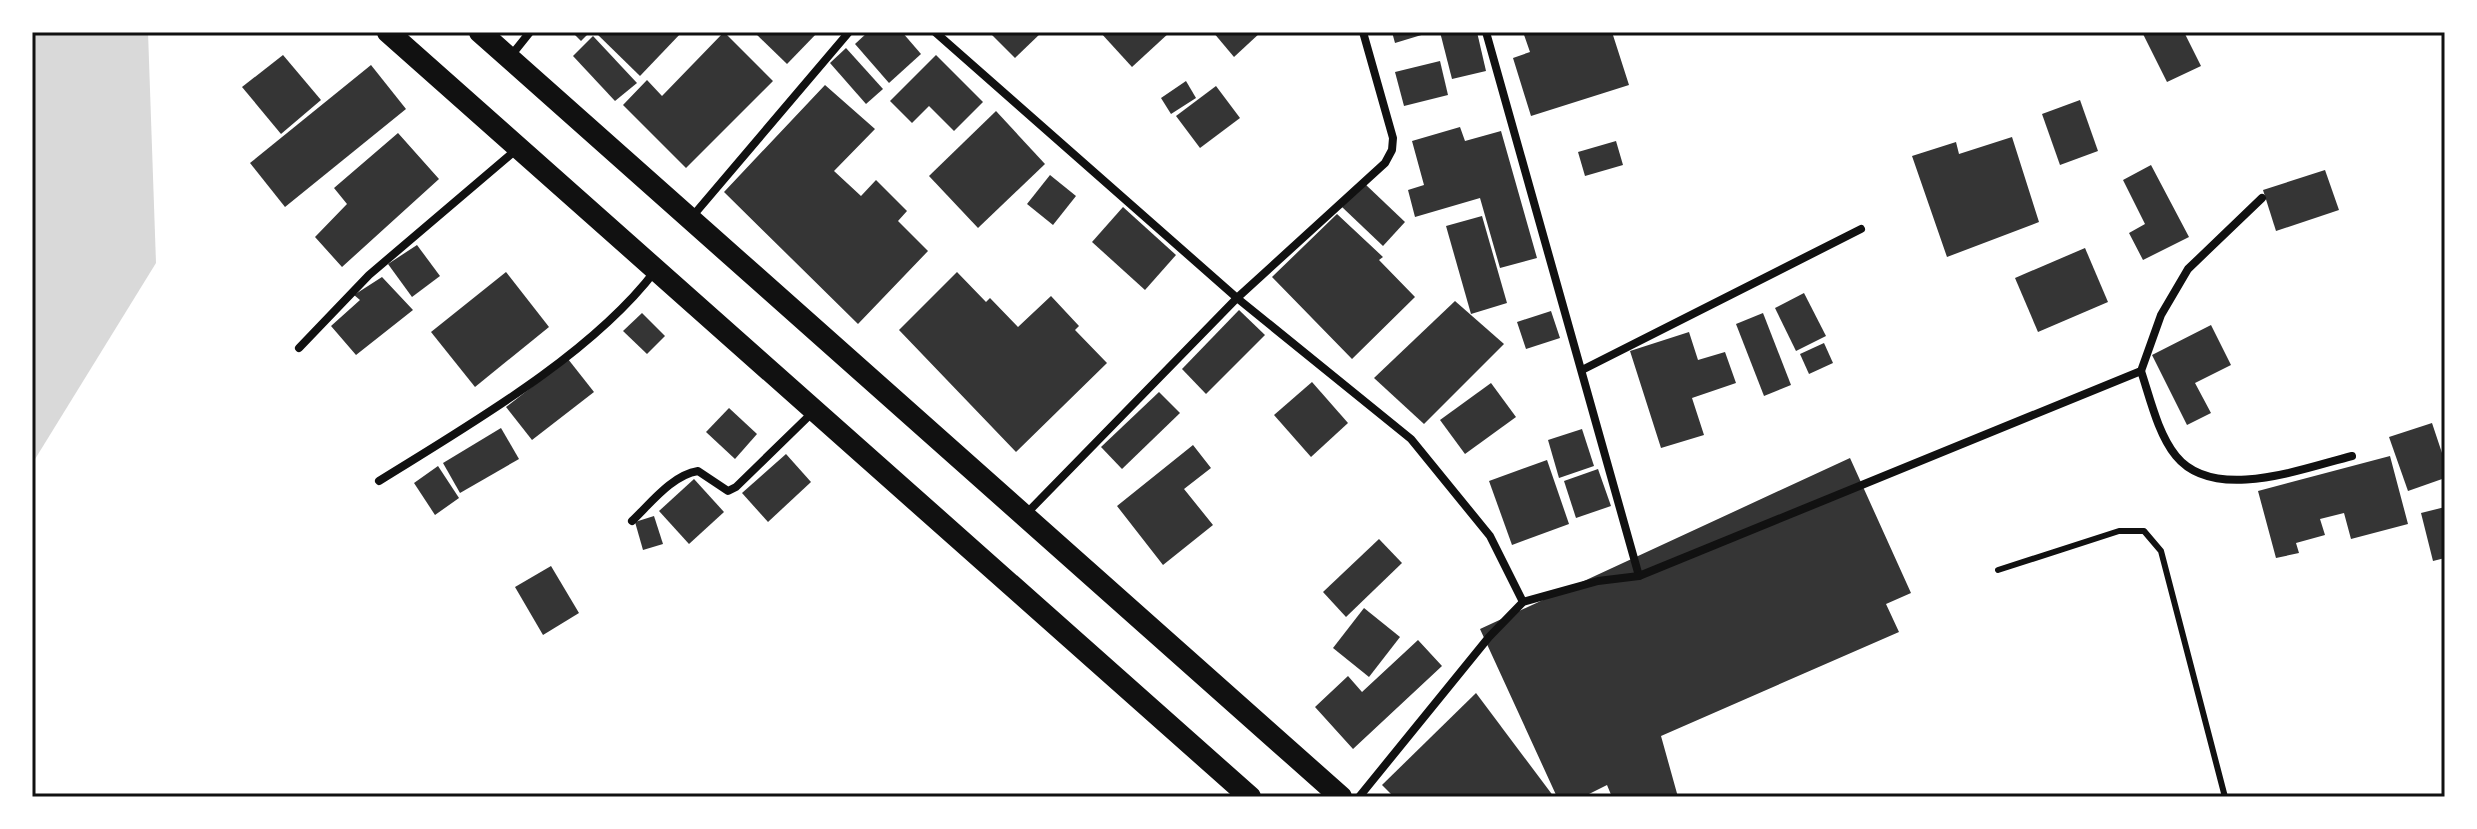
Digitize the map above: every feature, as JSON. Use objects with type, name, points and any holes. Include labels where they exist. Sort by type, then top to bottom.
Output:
[{"type":"highway","points":[[388,32],[1250,797]]},
{"type":"highway","points":[[480,32],[1341,797]]},
{"type":"street","points":[[509,58],[530,32]]},
{"type":"street","points":[[690,219],[849,32]]},
{"type":"street","points":[[935,32],[1237,298],[1411,439],[1490,536],[1523,602]]},
{"type":"street","points":[[1024,516],[1237,298],[1385,163],[1392,150],[1393,138],[1363,32]]},
{"type":"street","points":[[1486,32],[1639,576]]},
{"type":"street","points":[[299,348],[369,275],[518,149]]},
{"type":"street","points":[[2262,198],[2188,269],[2161,315],[2141,371],[2155,414],[2176,456],[2201,475],[2249,481],[2352,456]]},
{"type":"street","points":[[1582,370],[1861,229]]},
{"type":"street","points":[[379,481],[466,427],[615,319],[655,271]]},
{"type":"street","points":[[1359,797],[1489,637],[1523,602],[1598,581],[1639,576],[2141,371]]},
{"type":"street","points":[[632,521],[662,491],[690,472],[698,471],[728,491],[736,487],[814,411]]},
{"type":"lane","points":[[1998,570],[2119,531],[2144,531],[2161,551],[2225,797]]},
{"type":"shaded area","points":[[32,32],[148,32],[156,263],[32,464]]},
{"type":"building","points":[[572,32],[590,32],[581,41]]},
{"type":"building","points":[[595,32],[682,32],[640,76]]},
{"type":"building","points":[[724,32],[773,81],[686,168],[623,105],[647,80],[662,96]]},
{"type":"building","points":[[754,32],[818,32],[787,64]]},
{"type":"building","points":[[868,32],[902,32],[921,54],[889,83],[855,44]]},
{"type":"building","points":[[989,32],[1042,32],[1015,58]]},
{"type":"building","points":[[1100,32],[1170,32],[1132,67]]},
{"type":"building","points":[[1213,32],[1261,32],[1234,57]]},
{"type":"building","points":[[1392,32],[1428,32],[1428,33],[1395,43]]},
{"type":"building","points":[[1440,32],[1477,32],[1486,71],[1452,79]]},
{"type":"building","points":[[1523,32],[1565,32],[1566,35],[1612,32],[1629,85],[1531,116],[1513,58],[1530,52]]},
{"type":"building","points":[[2142,32],[2184,32],[2201,66],[2167,82]]},
{"type":"building","points":[[593,36],[637,83],[615,101],[573,56]]},
{"type":"building","points":[[846,48],[883,89],[866,104],[830,63]]},
{"type":"building","points":[[283,55],[321,100],[281,134],[242,87]]},
{"type":"building","points":[[936,55],[983,102],[954,131],[929,106],[912,123],[890,101]]},
{"type":"building","points":[[1440,61],[1448,95],[1404,106],[1395,72]]},
{"type":"building","points":[[371,65],[406,109],[285,207],[250,163]]},
{"type":"building","points":[[1186,81],[1196,98],[1171,114],[1161,98]]},
{"type":"building","points":[[825,85],[875,129],[834,171],[861,196],[876,180],[907,211],[898,221],[928,251],[858,324],[724,192]]},
{"type":"building","points":[[1216,86],[1240,118],[1200,148],[1176,116]]},
{"type":"building","points":[[2080,100],[2098,151],[2060,165],[2042,114]]},
{"type":"building","points":[[996,111],[1045,164],[978,228],[929,176]]},
{"type":"building","points":[[1460,127],[1465,141],[1501,131],[1537,258],[1500,268],[1480,198],[1415,217],[1408,190],[1424,185],[1412,141]]},
{"type":"building","points":[[398,133],[439,179],[342,267],[315,237],[347,204],[334,188]]},
{"type":"building","points":[[2012,137],[2039,222],[1947,257],[1912,156],[1956,142],[1959,154]]},
{"type":"building","points":[[1616,141],[1623,165],[1585,176],[1578,152]]},
{"type":"building","points":[[2151,165],[2189,237],[2143,260],[2129,233],[2145,224],[2123,180]]},
{"type":"building","points":[[2325,170],[2339,210],[2276,231],[2263,190]]},
{"type":"building","points":[[1050,175],[1076,196],[1053,225],[1027,204]]},
{"type":"building","points":[[1364,183],[1405,222],[1383,246],[1342,207]]},
{"type":"building","points":[[1123,207],[1176,255],[1145,290],[1092,242]]},
{"type":"building","points":[[1337,214],[1383,257],[1379,260],[1415,297],[1352,359],[1272,277]]},
{"type":"building","points":[[1482,216],[1507,303],[1471,314],[1446,226]]},
{"type":"building","points":[[417,245],[440,276],[412,297],[388,264]]},
{"type":"building","points":[[2085,248],[2108,302],[2038,332],[2015,278]]},
{"type":"building","points":[[506,272],[549,327],[475,387],[431,332]]},
{"type":"building","points":[[957,272],[986,302],[990,298],[1018,327],[1051,296],[1079,326],[1075,330],[1107,363],[1016,452],[899,330]]},
{"type":"building","points":[[382,277],[413,310],[356,355],[331,326],[360,300],[354,295]]},
{"type":"building","points":[[1804,293],[1826,336],[1796,351],[1775,308]]},
{"type":"building","points":[[1455,301],[1504,344],[1424,424],[1374,378]]},
{"type":"building","points":[[1239,310],[1265,335],[1206,394],[1182,369]]},
{"type":"building","points":[[1551,311],[1560,338],[1526,349],[1517,322]]},
{"type":"building","points":[[642,313],[665,336],[647,354],[623,331]]},
{"type":"building","points":[[1763,313],[1791,385],[1764,396],[1736,324]]},
{"type":"building","points":[[2211,325],[2231,365],[2195,383],[2211,413],[2187,425],[2152,355]]},
{"type":"building","points":[[1689,332],[1698,360],[1725,352],[1736,383],[1692,398],[1704,435],[1661,448],[1630,351]]},
{"type":"building","points":[[1824,343],[1833,363],[1809,374],[1800,354]]},
{"type":"building","points":[[568,359],[594,392],[532,440],[506,407]]},
{"type":"building","points":[[1312,382],[1348,423],[1311,457],[1274,415]]},
{"type":"building","points":[[1491,383],[1516,417],[1465,454],[1440,420]]},
{"type":"building","points":[[1159,392],[1180,413],[1122,469],[1101,447]]},
{"type":"building","points":[[729,408],[757,434],[735,459],[706,432]]},
{"type":"building","points":[[2432,423],[2445,462],[2445,478],[2408,491],[2389,437]]},
{"type":"building","points":[[501,428],[519,459],[460,493],[443,463]]},
{"type":"building","points":[[1582,429],[1594,466],[1559,478],[1548,440]]},
{"type":"building","points":[[1193,445],[1211,468],[1184,489],[1213,525],[1163,565],[1117,506]]},
{"type":"building","points":[[786,454],[811,482],[768,522],[742,493]]},
{"type":"building","points":[[2390,456],[2408,524],[2351,539],[2344,513],[2320,519],[2325,535],[2296,543],[2299,553],[2276,558],[2258,491]]},
{"type":"building","points":[[1850,458],[1911,593],[1886,604],[1899,632],[1661,736],[1678,797],[1612,797],[1607,785],[1583,797],[1557,797],[1480,629]]},
{"type":"building","points":[[1547,460],[1569,524],[1512,545],[1489,481]]},
{"type":"building","points":[[438,466],[459,498],[435,515],[414,483]]},
{"type":"building","points":[[1598,469],[1611,506],[1576,518],[1564,481]]},
{"type":"building","points":[[694,479],[724,512],[689,544],[659,511]]},
{"type":"building","points":[[2445,507],[2445,558],[2433,561],[2421,513]]},
{"type":"building","points":[[654,516],[663,544],[643,550],[635,522]]},
{"type":"building","points":[[1379,539],[1402,563],[1346,617],[1323,592]]},
{"type":"building","points":[[551,566],[579,613],[543,635],[515,587]]},
{"type":"building","points":[[1364,608],[1400,637],[1369,677],[1333,648]]},
{"type":"building","points":[[1418,640],[1442,666],[1353,749],[1315,707],[1348,676],[1362,692]]},
{"type":"building","points":[[1476,693],[1554,797],[1394,797],[1382,785]]}]
